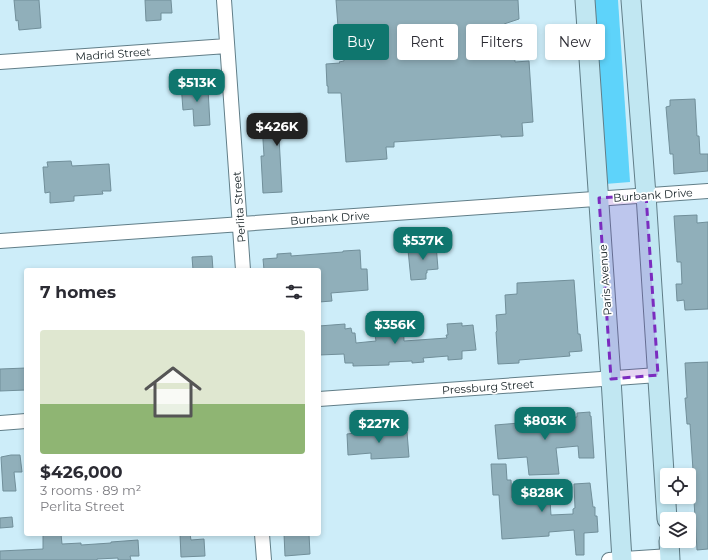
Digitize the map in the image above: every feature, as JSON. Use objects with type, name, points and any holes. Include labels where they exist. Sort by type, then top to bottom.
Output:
[{"type":"street","name":"Perlita Street","points":[[224,0],[243,268]]},
{"type":"street","name":"Paris Avenue","points":[[585,0],[600,198],[611,378],[617,560]]},
{"type":"street","points":[[631,0],[646,195],[667,512]]},
{"type":"street","name":"Madrid Street","points":[[0,62],[227,46]]},
{"type":"street","name":"Burbank Drive","points":[[0,241],[708,191]]},
{"type":"street","name":"Pressburg Street","points":[[321,399],[658,376]]},
{"type":"street","points":[[0,423],[24,421]]},
{"type":"street","points":[[262,536],[264,560]]},
{"type":"street","points":[[617,560],[670,552]]},
{"type":"highlighted area","points":[[646,195],[658,375],[611,379],[599,198]]},
{"type":"shaded area","points":[[592,0],[618,0],[630,182],[605,184],[596,60],[605,60],[605,24],[594,24]]},
{"type":"building","points":[[14,0],[39,0],[41,28],[19,30],[18,20],[16,21]]},
{"type":"building","points":[[145,0],[171,0],[172,13],[161,13],[161,20],[146,21]]},
{"type":"building","points":[[336,0],[518,0],[519,19],[504,24],[466,24],[466,60],[515,60],[515,62],[529,61],[533,122],[522,123],[523,136],[501,137],[501,135],[394,142],[394,147],[386,147],[387,159],[346,162],[341,93],[328,93],[326,64],[340,63],[339,62],[344,60],[389,60],[389,24],[338,24]]},
{"type":"building","points":[[197,83],[198,90],[208,89],[210,125],[194,126],[193,109],[183,110],[181,84]]},
{"type":"building","points":[[695,99],[697,136],[699,136],[700,154],[708,154],[708,171],[674,174],[673,154],[670,154],[666,107],[670,106],[670,100]]},
{"type":"building","points":[[301,113],[303,135],[279,137],[282,192],[263,193],[261,156],[264,156],[262,124],[267,123],[267,115]]},
{"type":"building","points":[[71,161],[72,166],[109,164],[111,191],[102,191],[103,194],[74,196],[74,201],[50,203],[50,192],[45,193],[43,167],[48,167],[47,162]]},
{"type":"building","points":[[697,215],[697,223],[708,222],[708,309],[685,310],[684,300],[677,301],[676,284],[682,284],[681,262],[677,262],[674,216]]},
{"type":"building","points":[[422,244],[436,244],[438,269],[427,270],[426,279],[411,280],[408,250],[423,249]]},
{"type":"building","points":[[360,250],[361,269],[367,269],[368,290],[331,293],[332,301],[321,302],[321,268],[264,268],[263,259],[277,258],[277,254],[291,253],[291,256]]},
{"type":"building","points":[[212,256],[213,268],[193,268],[192,257]]},
{"type":"building","points":[[574,280],[578,334],[580,334],[582,351],[569,352],[570,356],[519,360],[519,363],[498,364],[496,315],[506,314],[505,295],[517,294],[517,283]]},
{"type":"building","points":[[393,313],[403,313],[404,341],[447,338],[447,324],[462,323],[462,326],[473,325],[476,350],[462,351],[462,359],[448,360],[448,356],[423,358],[424,362],[389,362],[389,365],[353,366],[353,363],[345,363],[344,354],[321,355],[321,326],[345,324],[345,329],[351,328],[352,333],[355,333],[356,343],[376,341],[375,335],[393,335]]},
{"type":"building","points":[[708,362],[708,549],[697,550],[696,512],[695,512],[694,504],[696,504],[696,468],[693,468],[690,424],[687,424],[685,363]]},
{"type":"building","points":[[24,368],[24,390],[0,391],[0,369]]},
{"type":"building","points":[[590,412],[594,458],[579,458],[578,446],[556,448],[559,474],[529,475],[527,457],[498,459],[495,425],[544,421],[544,419],[577,417],[577,413]]},
{"type":"building","points":[[401,429],[402,432],[407,432],[409,457],[371,459],[371,453],[348,455],[347,434],[365,430],[365,434],[389,433],[389,430]]},
{"type":"building","points":[[20,455],[22,472],[14,472],[16,491],[3,491],[1,457]]},
{"type":"building","points":[[491,464],[506,464],[507,480],[511,480],[512,498],[524,497],[524,502],[550,500],[551,515],[573,514],[573,509],[575,508],[574,484],[590,483],[593,507],[595,507],[595,516],[597,516],[598,532],[584,533],[584,555],[576,555],[574,530],[549,532],[549,536],[502,539],[499,495],[493,495]]},
{"type":"building","points":[[12,517],[13,527],[0,528],[0,518]]},
{"type":"building","points":[[43,536],[61,536],[62,544],[81,543],[81,545],[138,540],[139,556],[130,556],[131,560],[118,560],[118,558],[97,560],[0,560],[0,551],[43,549]]},
{"type":"building","points":[[180,536],[190,536],[191,540],[204,539],[205,556],[181,557]]},
{"type":"building","points":[[284,536],[309,536],[310,554],[285,556]]}]
